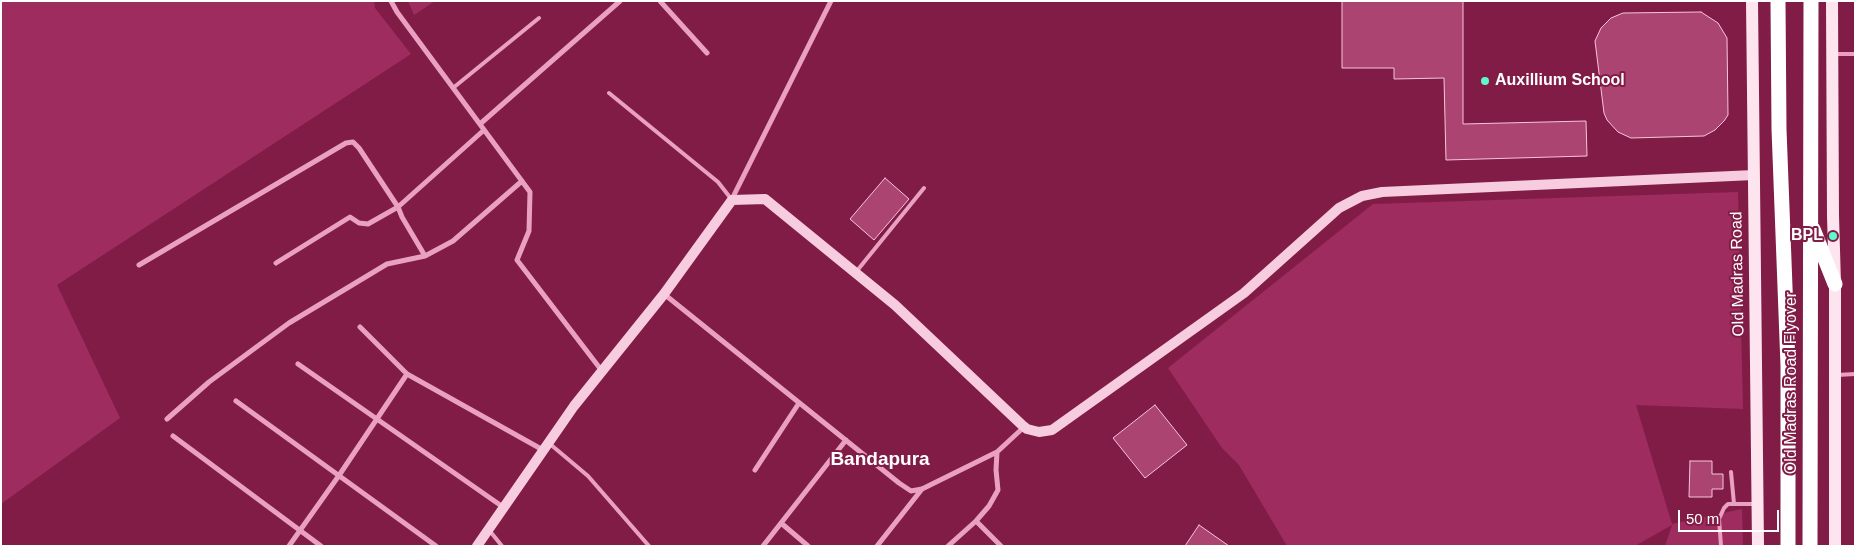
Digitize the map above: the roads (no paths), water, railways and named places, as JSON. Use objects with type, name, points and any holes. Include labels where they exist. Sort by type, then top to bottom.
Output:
[{"type":"highway","name":"Old Madras Road Flyover","points":[[1778,1],[1779,130],[1788,366],[1788,546]]},
{"type":"highway","points":[[1811,1],[1810,221],[1835,284]]},
{"type":"highway","name":"Old Madras Road Flyover","points":[[1810,221],[1810,546]]},
{"type":"main road","name":"Old Madras Road","points":[[1752,1],[1758,546]]},
{"type":"main road","points":[[1832,1],[1835,546]]},
{"type":"street","points":[[391,1],[397,12],[530,192],[529,231],[518,260],[602,371]]},
{"type":"street","points":[[480,124],[620,1]]},
{"type":"street","points":[[660,1],[708,53]]},
{"type":"street","points":[[477,546],[574,406],[664,294],[732,200],[831,1]]},
{"type":"street","points":[[276,263],[350,217],[359,223],[368,224],[398,207],[484,130]]},
{"type":"street","points":[[139,264],[346,143],[353,142],[360,148],[398,207],[402,218],[425,256]]},
{"type":"street","points":[[732,200],[766,199],[895,305],[1024,427],[1039,432],[1052,430],[1244,293],[1338,208],[1362,196],[1382,192],[1754,175]]},
{"type":"street","points":[[168,419],[209,382],[289,323],[387,264],[425,256],[453,241],[522,182]]},
{"type":"street","points":[[664,294],[911,491],[922,489],[997,452],[1024,427]]},
{"type":"street","points":[[360,327],[407,374],[546,446]]},
{"type":"street","points":[[298,364],[503,507]]},
{"type":"street","points":[[289,546],[407,374]]},
{"type":"street","points":[[236,401],[340,474],[436,546]]},
{"type":"street","points":[[754,470],[799,403]]},
{"type":"street","points":[[173,436],[321,546]]},
{"type":"street","points":[[764,546],[846,440]]},
{"type":"street","points":[[948,546],[976,521],[989,506],[998,490],[997,452]]},
{"type":"street","points":[[877,546],[922,489]]},
{"type":"street","points":[[976,521],[1002,546]]},
{"type":"street","points":[[781,523],[808,546]]},
{"type":"lane","points":[[453,88],[539,18]]},
{"type":"lane","points":[[1833,54],[1855,54]]},
{"type":"lane","points":[[609,93],[718,182],[732,200]]},
{"type":"lane","points":[[855,272],[924,188]]},
{"type":"lane","points":[[1835,375],[1855,374]]},
{"type":"lane","points":[[546,446],[588,476],[649,546]]},
{"type":"lane","points":[[1731,472],[1734,504]]},
{"type":"lane","points":[[1721,546],[1719,519],[1724,508],[1728,504],[1758,504]]},
{"type":"lane","points":[[489,528],[502,546]]},
{"type":"place","name":"Auxillium School","points":[[1485,81]]},
{"type":"place","name":"BPL","points":[[1833,236]]},
{"type":"district","name":"Bandapura","points":[[880,460]]}]
